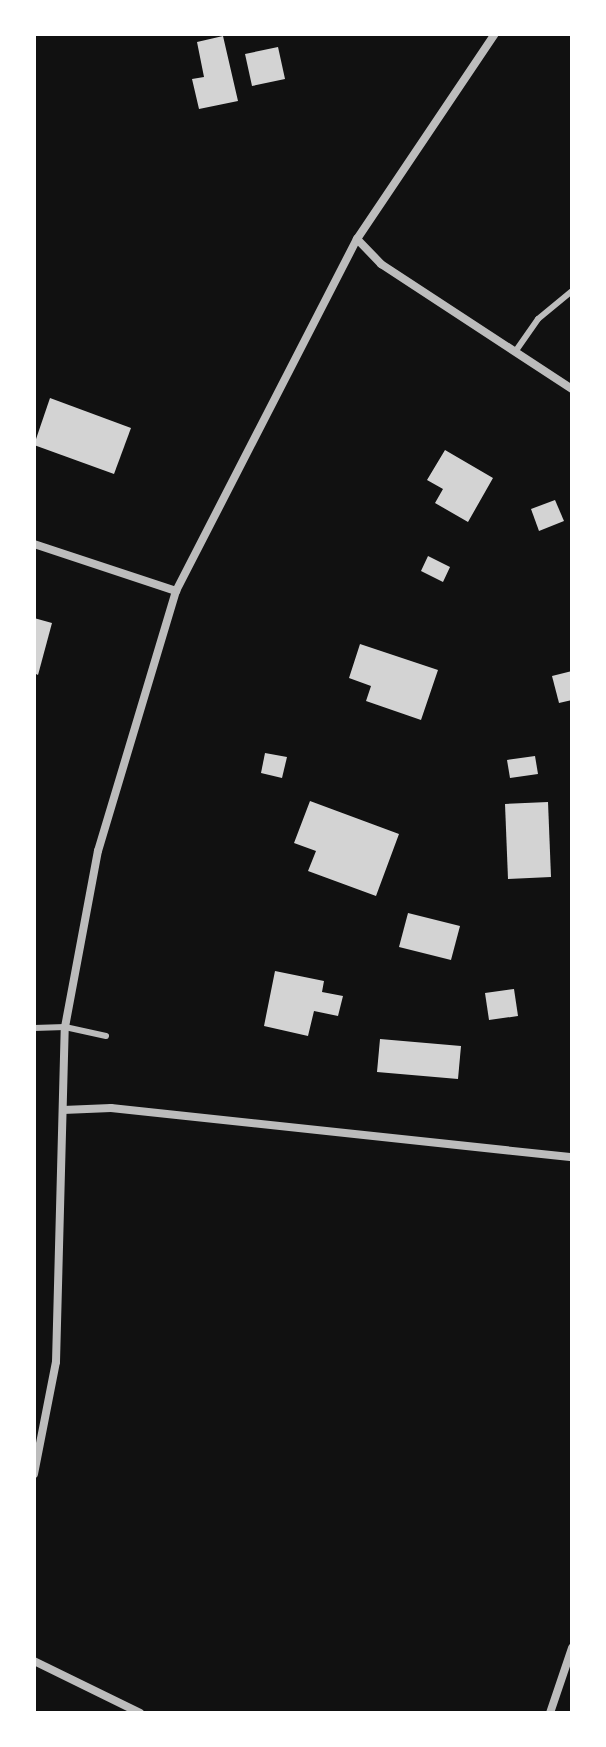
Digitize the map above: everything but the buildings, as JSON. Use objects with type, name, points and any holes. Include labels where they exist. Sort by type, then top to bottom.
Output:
[{"type":"street","points":[[34,1474],[56,1362],[65,1027],[98,851],[176,591],[357,239],[495,34]]},
{"type":"street","points":[[357,239],[381,264],[572,389]]},
{"type":"street","points":[[34,544],[176,591]]},
{"type":"street","points":[[63,1110],[111,1108],[572,1157]]},
{"type":"street","points":[[550,1713],[572,1648]]},
{"type":"street","points":[[34,1661],[140,1713]]},
{"type":"lane","points":[[515,352],[538,319],[572,291]]},
{"type":"lane","points":[[34,1028],[65,1027],[106,1036]]}]
